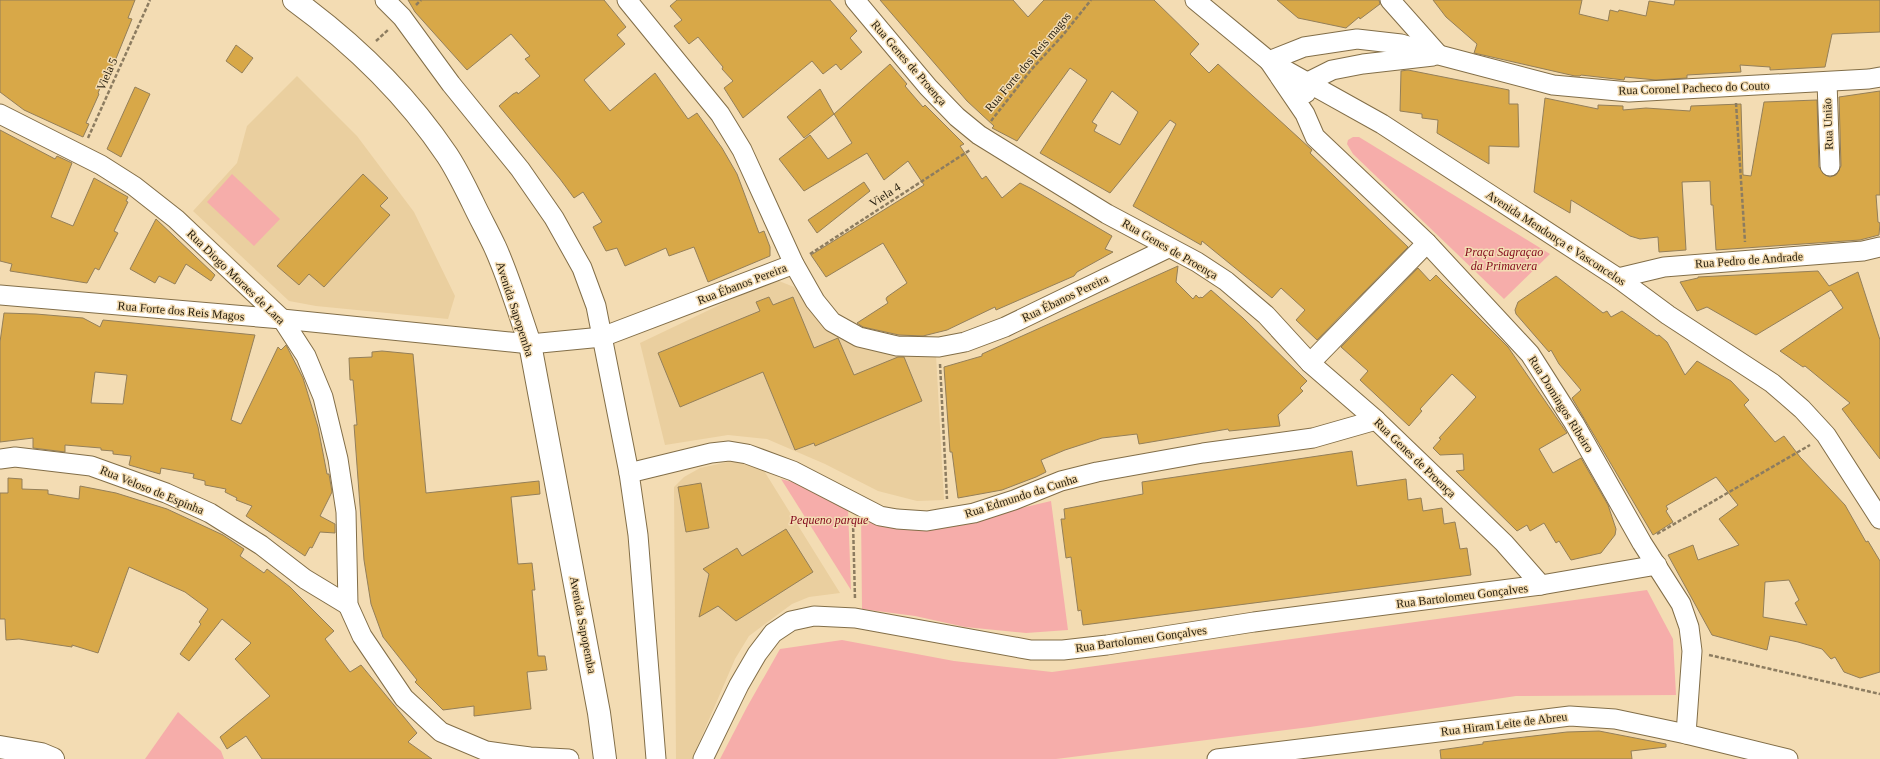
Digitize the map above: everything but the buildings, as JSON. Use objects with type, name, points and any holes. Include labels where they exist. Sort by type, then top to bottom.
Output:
[{"type":"main road","name":"Avenida Sapopemba","points":[[294,0],[325,23],[378,71],[424,124],[448,156],[495,247],[530,344],[599,713],[605,759]]},
{"type":"main road","points":[[0,747],[41,754],[53,759]]},
{"type":"street","points":[[385,0],[402,17],[451,84],[520,169],[554,218],[582,268],[596,306],[630,473],[638,535],[656,759]]},
{"type":"street","points":[[626,0],[720,114],[742,150],[794,264]]},
{"type":"street","name":"Rua Genes de Proença","points":[[855,0],[928,87],[957,117],[979,135],[1107,214],[1168,248],[1197,262],[1226,281],[1266,315],[1310,363],[1376,420],[1504,543],[1541,585]]},
{"type":"street","name":"Avenida Mendonça e Vasconcelos","points":[[1195,0],[1269,61],[1382,124],[1618,278],[1668,315],[1772,383],[1802,409],[1826,435],[1880,519]]},
{"type":"street","points":[[1390,0],[1439,56]]},
{"type":"street","name":"Rua Coronel Pacheco do Couto","points":[[1269,61],[1304,47],[1357,39],[1400,44],[1439,56],[1553,85],[1629,92],[1827,82],[1880,77]]},
{"type":"street","name":"Rua Coronel Pacheco do Couto","points":[[1306,83],[1332,70],[1439,56]]},
{"type":"street","name":"Rua Domingos Ribeiro","points":[[1269,61],[1305,114],[1315,137],[1427,243],[1530,354],[1574,423],[1642,543],[1681,604],[1689,627],[1692,651],[1686,734]]},
{"type":"street","name":"Rua União","points":[[1827,82],[1830,166]]},
{"type":"street","name":"Rua Domingos Ribeiro","points":[[1305,114],[1306,83]]},
{"type":"street","name":"Rua Diogo Moraes de Lara","points":[[0,114],[80,155],[101,164],[134,186],[176,219],[282,319],[306,356],[324,397],[338,459],[346,512],[348,605]]},
{"type":"street","points":[[1310,363],[1427,243]]},
{"type":"street","name":"Rua Pedro de Andrade","points":[[1618,278],[1664,266],[1863,251],[1880,247]]},
{"type":"street","name":"Rua Ébanos Pereira","points":[[530,344],[602,337],[794,264],[815,301],[832,322],[859,337],[897,346],[939,347],[965,342],[1005,327],[1168,248]]},
{"type":"street","name":"Rua Forte dos Reis Magos","points":[[0,295],[282,319],[530,344]]},
{"type":"street","name":"Rua Edmundo da Cunha","points":[[630,473],[711,453],[729,451],[748,454],[793,471],[880,516],[927,521],[974,513],[1014,500],[1061,481],[1097,472],[1203,453],[1313,438],[1376,420]]},
{"type":"street","name":"Rua Veloso de Espinha","points":[[0,459],[15,457],[91,466],[166,494],[210,513],[261,545],[305,580],[348,605]]},
{"type":"street","name":"Rua Bartolomeu Gonçalves","points":[[703,759],[739,684],[757,654],[773,633],[791,621],[814,616],[855,618],[1031,650],[1063,650],[1107,645],[1254,622],[1541,585],[1657,565]]},
{"type":"street","points":[[348,605],[362,636],[404,698],[441,732],[486,751],[530,757],[569,759]]},
{"type":"street","name":"Rua Hiram Leite de Abreu","points":[[1217,759],[1340,752],[1570,716],[1615,719],[1686,734],[1788,759]]},
{"type":"path","name":"Viela 5","points":[[80,155],[150,0]]},
{"type":"path","name":"Rua Forte dos Reis magos","points":[[979,135],[1031,70],[1063,35],[1091,0]]},
{"type":"path","points":[[1735,87],[1746,261]]},
{"type":"path","name":"Viela 4","points":[[794,264],[975,147],[979,135]]},
{"type":"path","points":[[939,347],[949,518]]},
{"type":"path","points":[[1642,543],[1826,435]]},
{"type":"path","points":[[853,502],[855,618]]},
{"type":"path","points":[[1692,651],[1880,694]]},
{"type":"shaded area","points":[[297,76],[357,136],[414,212],[455,296],[448,319],[316,306],[289,301],[193,211],[237,163],[247,126]]},
{"type":"shaded area","points":[[774,279],[794,287],[825,324],[936,355],[944,500],[917,501],[878,491],[825,464],[767,439],[728,435],[665,445],[640,343]]},
{"type":"shaded area","points":[[737,460],[761,466],[840,593],[809,597],[792,604],[749,636],[735,659],[692,759],[676,759],[674,487],[684,477],[700,468]]},
{"type":"green space","name":"Praça Sagraçao da Primavera","points":[[1353,137],[1359,137],[1550,254],[1504,299],[1353,154],[1347,144],[1348,140]]},
{"type":"green space","points":[[232,174],[280,219],[254,246],[207,202]]},
{"type":"green space","name":"Pequeno parque","points":[[781,479],[796,483],[848,508],[851,590]]},
{"type":"green space","points":[[1051,501],[1068,630],[1026,633],[965,627],[915,616],[862,609],[861,512],[966,521]]},
{"type":"green space","points":[[1647,590],[1673,639],[1676,695],[1516,696],[1310,727],[1056,759],[720,759],[780,649],[842,640],[954,661],[1052,672]]},
{"type":"green space","points":[[178,712],[221,751],[224,759],[145,759]]}]
